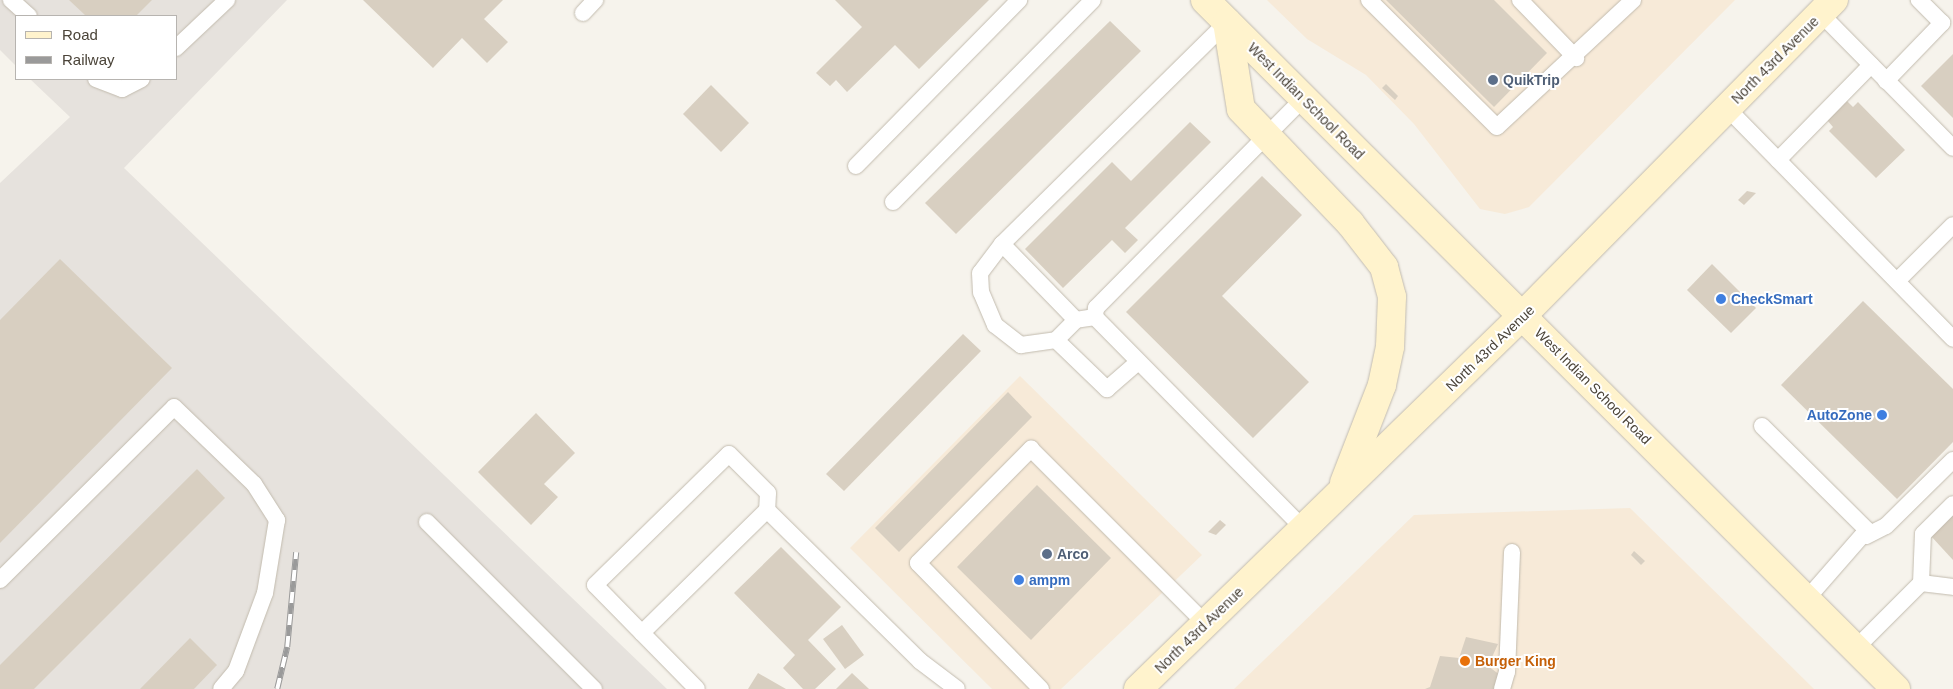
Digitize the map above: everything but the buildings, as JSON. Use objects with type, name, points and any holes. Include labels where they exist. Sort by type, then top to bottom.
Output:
[{"type":"main road","name":"West Indian School Road","points":[[1205,0],[1896,689]]},
{"type":"main road","name":"North 43rd Avenue","points":[[1138,689],[1523,315],[1828,7]]},
{"type":"main road","points":[[1227,22],[1241,109],[1350,223],[1384,267],[1392,297],[1390,347],[1382,385],[1338,496]]},
{"type":"lane","points":[[11,0],[28,15]]},
{"type":"lane","points":[[178,46],[227,0]]},
{"type":"lane","points":[[583,12],[595,0]]},
{"type":"lane","points":[[856,166],[1019,0]]},
{"type":"lane","points":[[893,202],[1093,0]]},
{"type":"lane","points":[[1369,0],[1497,126],[1550,75],[1576,58],[1633,0]]},
{"type":"lane","points":[[1520,0],[1576,58]]},
{"type":"lane","points":[[1886,80],[1942,23],[1919,0]]},
{"type":"lane","points":[[1828,7],[1871,65],[1953,148]]},
{"type":"lane","points":[[1095,317],[1076,320],[1056,340],[1021,344],[995,325],[981,292],[980,273],[1002,244],[1227,22]]},
{"type":"lane","points":[[1778,160],[1871,65]]},
{"type":"lane","points":[[99,80],[122,89],[140,80]]},
{"type":"lane","points":[[1304,98],[1096,308],[1095,317],[1137,363],[1304,529]]},
{"type":"lane","points":[[1727,108],[1953,339]]},
{"type":"lane","points":[[1897,281],[1953,225]]},
{"type":"lane","points":[[1002,244],[1076,320]]},
{"type":"lane","points":[[1056,340],[1107,389],[1137,363]]},
{"type":"lane","points":[[0,580],[174,407],[254,484],[276,520],[265,593],[236,671],[221,689]]},
{"type":"lane","points":[[1762,426],[1867,530],[1866,536]]},
{"type":"lane","points":[[1042,689],[918,563],[1030,449],[1206,624]]},
{"type":"lane","points":[[642,633],[767,510],[768,493],[729,454],[596,585],[642,633],[697,689]]},
{"type":"lane","points":[[1806,600],[1866,536],[1886,526],[1953,460]]},
{"type":"lane","points":[[1855,649],[1921,583],[1923,534],[1953,504]]},
{"type":"lane","points":[[767,510],[920,661],[957,689]]},
{"type":"lane","points":[[427,522],[594,689]]},
{"type":"lane","points":[[1502,689],[1508,672],[1512,552]]},
{"type":"lane","points":[[1921,583],[1953,587]]},
{"type":"shaded area","points":[[0,0],[287,0],[124,168],[667,689],[0,689],[0,183],[70,117],[31,80],[178,80],[178,15],[15,15],[15,65],[0,50]]},
{"type":"shaded area","points":[[1267,0],[1735,0],[1529,207],[1505,214],[1480,209],[1414,124],[1366,75],[1307,39]]},
{"type":"shaded area","points":[[1020,376],[1202,555],[1061,689],[992,689],[850,548]]},
{"type":"shaded area","points":[[1630,508],[1814,689],[1234,689],[1414,515]]},
{"type":"railway","points":[[277,689],[287,647],[296,552]]},
{"type":"place","name":"QuikTrip","points":[[1493,80]]},
{"type":"place","name":"CheckSmart","points":[[1721,299]]},
{"type":"place","name":"AutoZone","points":[[1882,415]]},
{"type":"place","name":"Arco","points":[[1047,554]]},
{"type":"place","name":"ampm","points":[[1019,580]]},
{"type":"place","name":"Burger King","points":[[1465,661]]}]
